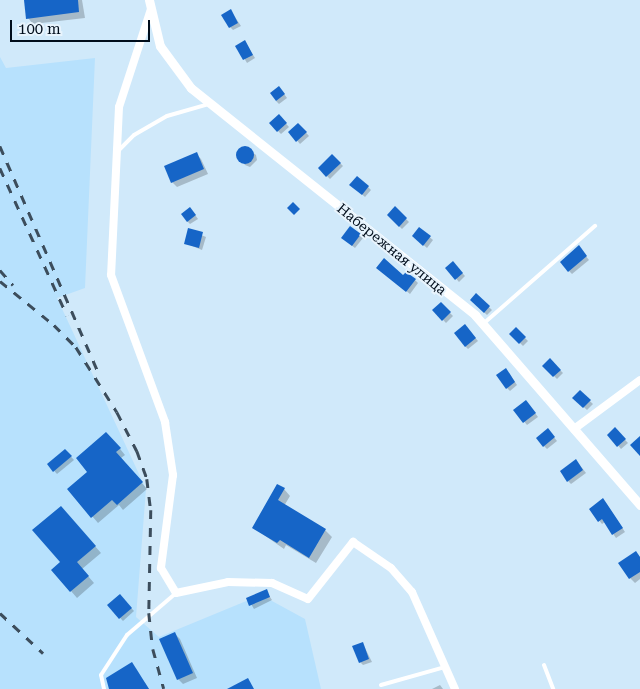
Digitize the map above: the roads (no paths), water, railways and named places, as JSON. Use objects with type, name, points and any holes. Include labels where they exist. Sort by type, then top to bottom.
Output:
[{"type":"street","name":"Набережная улица","points":[[150,4],[160,46],[191,88],[475,315],[640,505]]},
{"type":"street","points":[[150,4],[119,107],[111,275],[165,422],[173,475],[161,568],[176,593],[228,582],[272,583],[308,599],[353,542],[391,568],[412,592],[455,689]]},
{"type":"street","points":[[574,429],[640,380]]},
{"type":"lane","points":[[117,152],[134,135],[168,116],[211,104]]},
{"type":"lane","points":[[483,324],[595,226]]},
{"type":"lane","points":[[104,689],[101,675],[127,635],[176,593]]},
{"type":"lane","points":[[544,666],[554,689]]},
{"type":"lane","points":[[381,685],[445,667]]},
{"type":"railway","points":[[0,146],[98,371]]},
{"type":"railway","points":[[0,168],[67,315]]},
{"type":"railway","points":[[0,270],[13,285]]},
{"type":"railway","points":[[0,281],[54,325],[76,347],[117,412],[137,451],[147,479],[151,510],[149,613],[153,649],[164,689]]},
{"type":"railway","points":[[0,613],[43,653]]}]
